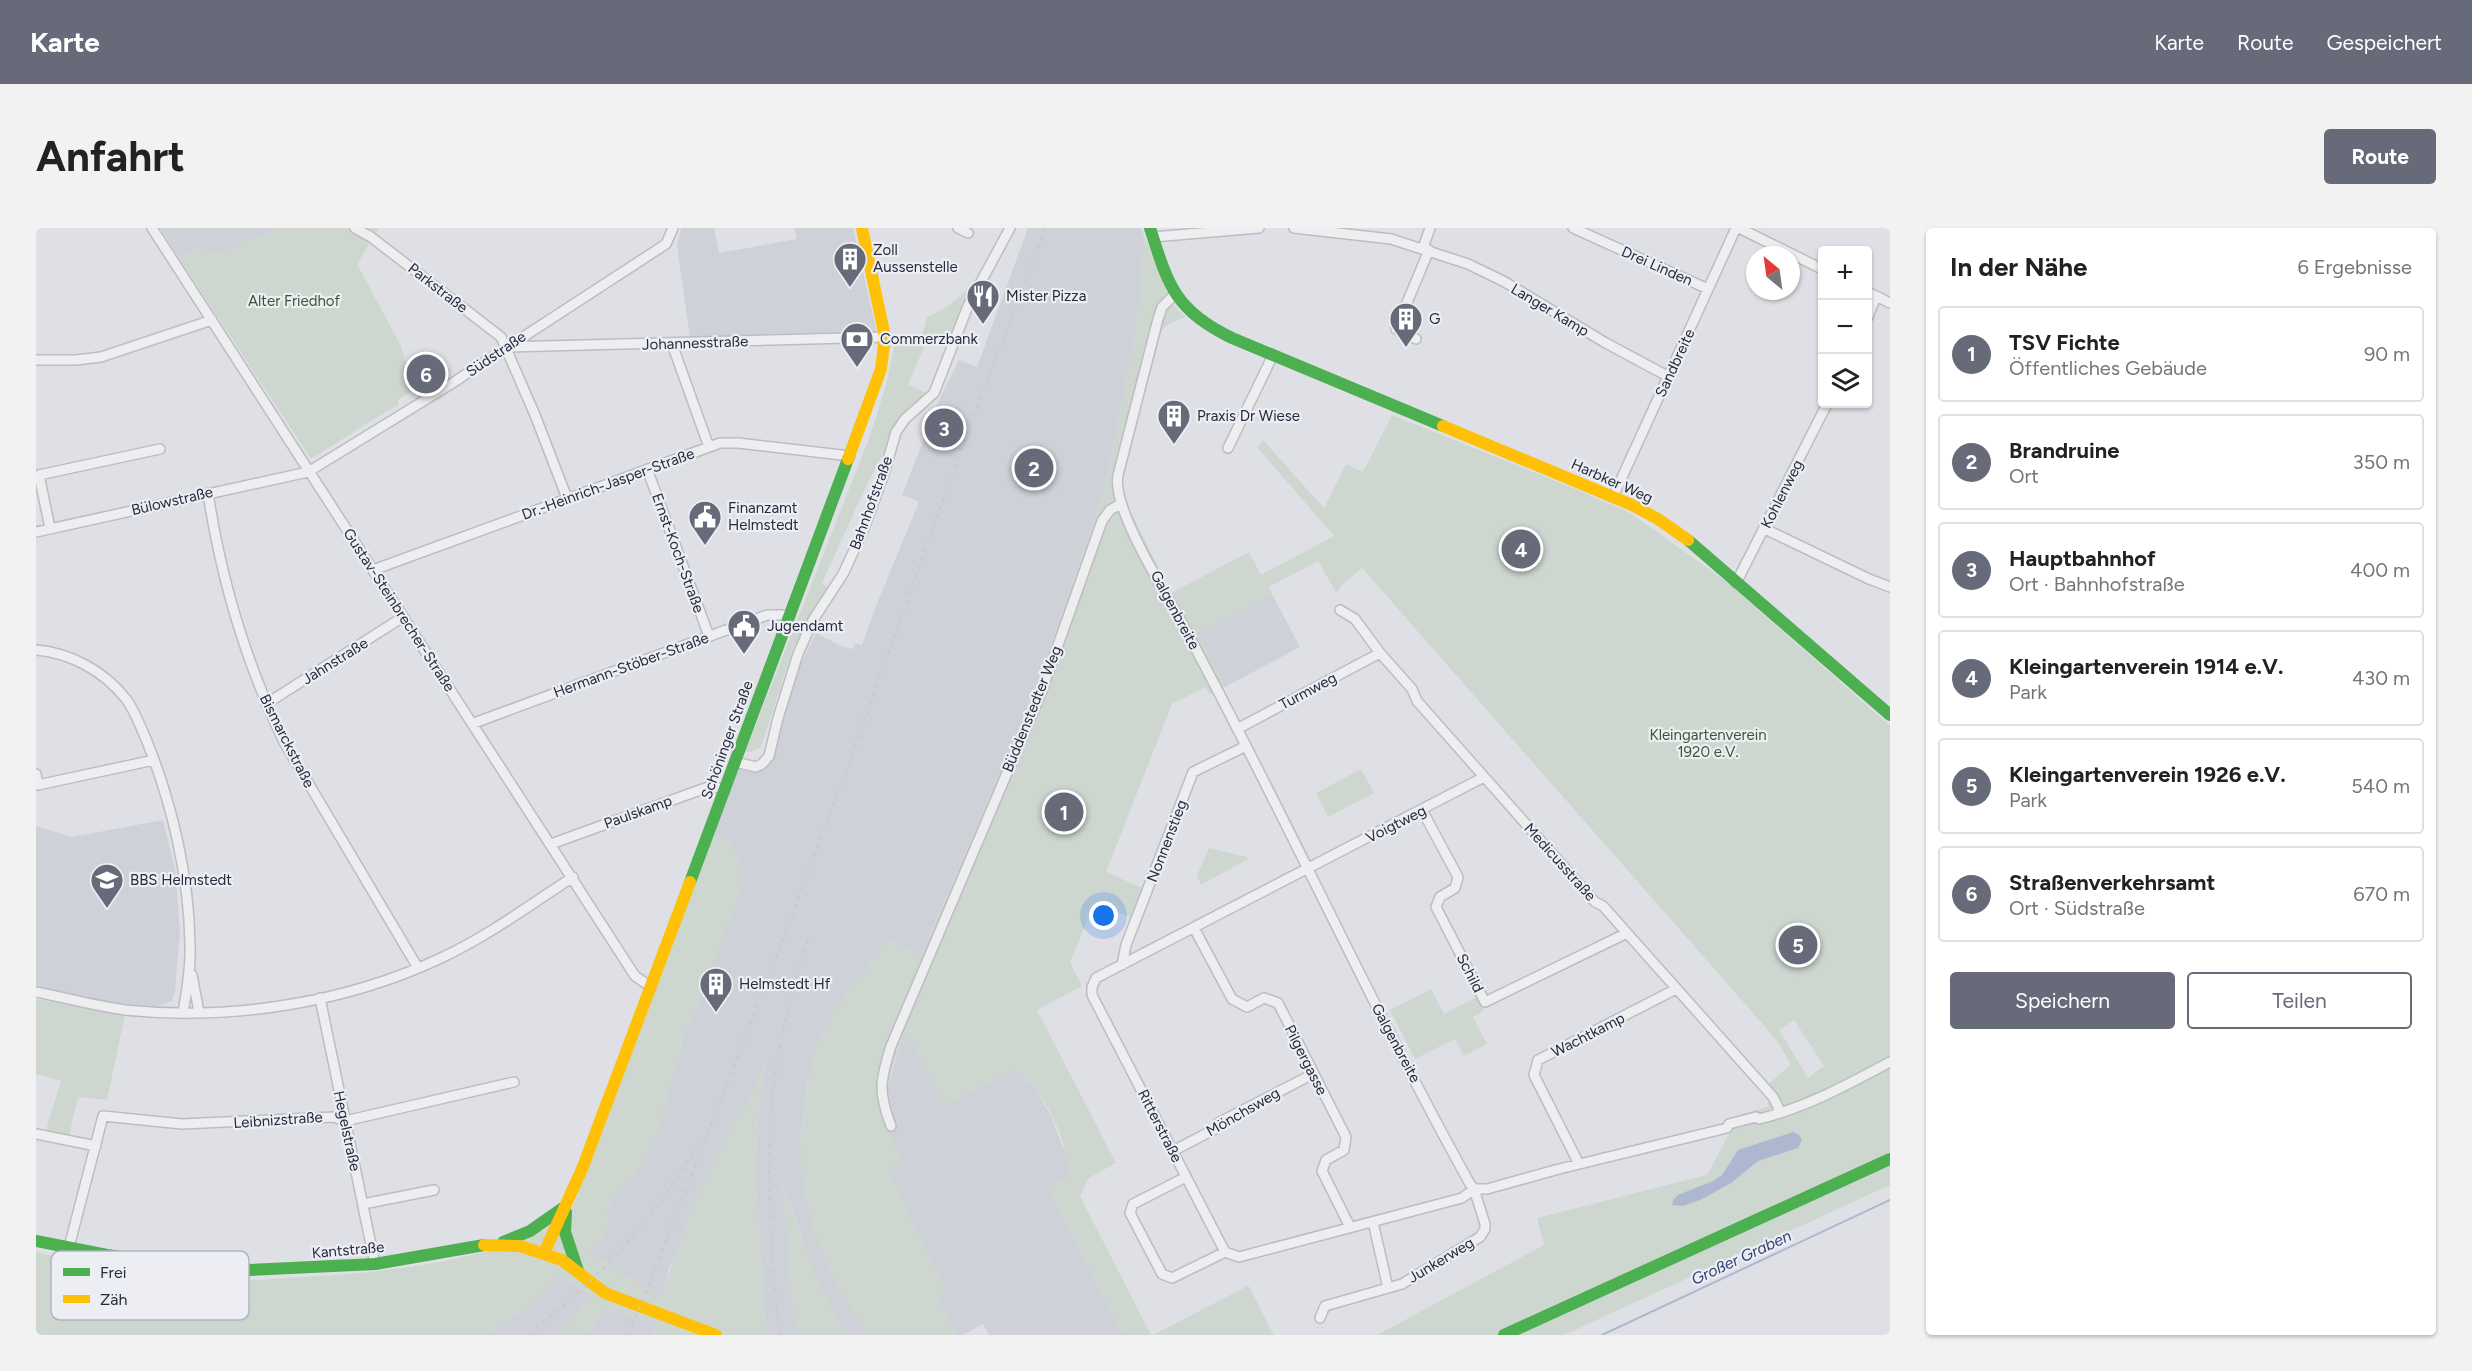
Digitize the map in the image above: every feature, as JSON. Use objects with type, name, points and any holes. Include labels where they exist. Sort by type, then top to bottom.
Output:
[{"type":"main road","name":"Schöninger Straße","points":[[544,1253],[566,1205],[651,987],[881,369],[885,337],[862,228]]},
{"type":"main road","name":"Harbker Weg","points":[[1151,233],[1175,294],[1188,310],[1218,331],[1643,511],[1670,527],[1890,715]]},
{"type":"main road","points":[[1504,1335],[1890,1159]]},
{"type":"main road","points":[[497,1244],[530,1231],[566,1205]]},
{"type":"main road","points":[[566,1205],[565,1232],[578,1271]]},
{"type":"main road","name":"Kantstraße","points":[[36,1241],[91,1251]]},
{"type":"main road","name":"Kantstraße","points":[[249,1269],[286,1270],[375,1264],[497,1244],[544,1253],[562,1260],[606,1293],[716,1335]]},
{"type":"street","name":"Gustav-Steinbrecher-Straße","points":[[152,228],[308,472],[474,723],[635,976],[651,987]]},
{"type":"street","name":"Südstraße","points":[[308,472],[443,390],[666,244],[673,228]]},
{"type":"street","points":[[957,228],[968,233]]},
{"type":"street","name":"Bahnhofstraße","points":[[735,762],[756,766],[762,764],[769,756],[798,654],[813,620],[843,574],[863,531],[884,474],[896,432],[905,419],[934,393],[975,292],[1010,228]]},
{"type":"street","points":[[1151,233],[1259,228]]},
{"type":"street","name":"Langer Kamp","points":[[1294,228],[1391,238],[1492,275],[1604,342],[1669,377]]},
{"type":"street","points":[[1416,339],[1396,329],[1426,249],[1430,228]]},
{"type":"street","name":"Drei Linden","points":[[1573,228],[1708,289]]},
{"type":"street","points":[[1738,228],[1818,267]]},
{"type":"street","name":"Sandbreite","points":[[1613,497],[1738,228]]},
{"type":"street","name":"Parkstraße","points":[[360,230],[501,337],[506,347]]},
{"type":"street","points":[[1121,504],[1117,489],[1118,476],[1158,320],[1162,307],[1175,294]]},
{"type":"street","points":[[1872,294],[1890,303]]},
{"type":"street","points":[[36,360],[76,360],[101,357],[212,320]]},
{"type":"street","name":"Johannesstraße","points":[[506,347],[885,337]]},
{"type":"street","points":[[672,344],[709,447]]},
{"type":"street","points":[[506,347],[567,498]]},
{"type":"street","points":[[1228,448],[1273,355]]},
{"type":"street","name":"Kohlenweg","points":[[1736,583],[1825,408]]},
{"type":"street","name":"Dr.-Heinrich-Jasper-Straße","points":[[373,570],[720,443],[850,456]]},
{"type":"street","points":[[50,528],[39,475],[160,449]]},
{"type":"street","name":"Ernst-Koch-Straße","points":[[647,469],[709,636]]},
{"type":"street","name":"Bülowstraße","points":[[36,532],[308,472]]},
{"type":"street","name":"Bismarckstraße","points":[[208,493],[233,606],[266,704],[284,742],[418,968]]},
{"type":"street","name":"Galgenbreite","points":[[1121,504],[1138,541],[1246,746],[1402,1059],[1474,1189]]},
{"type":"street","name":"Büddenstedter Weg","points":[[891,1126],[882,1099],[881,1087],[891,1046],[1041,693],[1102,521],[1110,510],[1121,504]]},
{"type":"street","points":[[1765,529],[1890,587]]},
{"type":"street","name":"Medicusstraße","points":[[1340,610],[1355,619],[1380,653],[1412,689],[1417,701],[1595,902],[1603,906],[1773,1097],[1781,1113]]},
{"type":"street","name":"Hermann-Stöber-Straße","points":[[474,723],[767,615],[790,615]]},
{"type":"street","name":"Jahnstraße","points":[[266,704],[404,617]]},
{"type":"street","points":[[36,650],[53,651],[78,660],[112,684],[132,708],[154,760],[180,861],[188,910],[190,967],[199,1012]]},
{"type":"street","name":"Turmweg","points":[[1237,729],[1380,653]]},
{"type":"street","name":"Nonnenstieg","points":[[1122,965],[1126,945],[1193,772],[1246,746]]},
{"type":"street","points":[[36,774],[38,785],[154,760]]},
{"type":"street","name":"Voigtweg","points":[[1308,869],[1484,777]]},
{"type":"street","name":"Paulskamp","points":[[551,844],[711,786],[725,790]]},
{"type":"street","name":"Schild","points":[[1422,810],[1458,877],[1455,888],[1440,897],[1436,907],[1485,1002],[1626,933]]},
{"type":"street","name":"Ritterstraße","points":[[1225,1252],[1092,995],[1092,987],[1096,978],[1308,869]]},
{"type":"street","points":[[36,993],[123,1009],[183,1012],[237,1010],[320,998],[418,968],[469,944],[573,877]]},
{"type":"street","name":"Pilgergasse","points":[[1194,928],[1232,999],[1247,1006],[1264,998],[1278,1003],[1346,1137],[1344,1150],[1326,1160],[1322,1172],[1350,1227]]},
{"type":"street","points":[[183,1012],[190,967]]},
{"type":"street","name":"Wachtkamp","points":[[1579,1164],[1534,1075],[1538,1060],[1676,989]]},
{"type":"street","name":"Hegelstraße","points":[[320,998],[375,1264]]},
{"type":"street","points":[[1186,1177],[1133,1204],[1130,1213],[1162,1274],[1173,1278],[1225,1252],[1239,1257],[1462,1198],[1474,1189],[1487,1189],[1727,1128],[1730,1124],[1756,1117],[1759,1119],[1781,1113],[1814,1102],[1890,1062]]},
{"type":"street","name":"Mönchsweg","points":[[1173,1151],[1215,1129],[1218,1123],[1313,1074]]},
{"type":"street","name":"Leibnizstraße","points":[[96,1146],[103,1116],[182,1125],[327,1117],[345,1121],[514,1082]]},
{"type":"street","points":[[36,1134],[96,1146],[69,1247]]},
{"type":"street","name":"Junkerweg","points":[[1320,1318],[1326,1306],[1402,1284],[1484,1233],[1485,1224],[1474,1189]]},
{"type":"street","points":[[363,1204],[434,1190]]},
{"type":"street","name":"Junkerweg","points":[[1373,1222],[1388,1288]]},
{"type":"shaded area","points":[[160,228],[277,228],[219,255],[197,247],[179,258]]},
{"type":"shaded area","points":[[681,228],[714,228],[719,253],[797,239],[794,228],[853,228],[877,333],[690,338],[677,245]]},
{"type":"shaded area","points":[[1028,228],[1141,228],[1145,238],[1136,331],[1105,489],[1032,700],[921,955],[888,940],[843,999],[825,1029],[814,1055],[807,1085],[801,1138],[806,1199],[833,1275],[870,1335],[849,1335],[831,1309],[812,1269],[782,1180],[796,1335],[766,1335],[755,1176],[758,1116],[765,1066],[691,1212],[669,1269],[663,1298],[588,1251],[600,1241],[608,1224],[606,1210],[612,1200],[642,1163],[681,1051],[682,1035],[698,1004],[743,871],[737,859],[714,834],[741,762],[758,764],[765,758],[792,682],[816,633],[841,646],[853,649],[855,643],[862,645],[919,502],[902,495],[939,400],[959,360],[977,367]]},
{"type":"shaded area","points":[[1272,594],[1300,647],[1225,687],[1198,633]]},
{"type":"shaded area","name":"BBS Helmstedt","points":[[163,820],[175,868],[180,932],[175,991],[172,1001],[151,1008],[123,1006],[36,987],[36,826],[72,837]]},
{"type":"shaded area","points":[[905,1030],[1012,1070],[1037,1092],[1051,1116],[1068,1160],[1067,1176],[1048,1189],[1123,1335],[989,1335],[983,1324],[963,1335],[956,1335],[936,1298],[946,1291],[887,1169],[885,1126],[894,1120],[887,1094]]},
{"type":"shaded area","points":[[560,1274],[592,1295],[559,1335],[490,1335],[540,1297]]},
{"type":"shaded area","points":[[606,1309],[656,1323],[654,1335],[588,1335]]},
{"type":"green space","name":"Alter Friedhof","points":[[277,228],[379,228],[357,264],[401,346],[413,390],[398,400],[398,406],[311,459],[179,258],[197,247],[217,252],[219,255]]},
{"type":"green space","name":"Kleingartenverein 1920 e.V.","points":[[1145,238],[1171,302],[1185,317],[1162,330],[1113,507],[1133,516],[1171,593],[1249,552],[1261,575],[1334,536],[1257,447],[1263,440],[1324,508],[1346,464],[1363,472],[1392,415],[1628,512],[1728,583],[1890,726],[1890,1185],[1564,1335],[1377,1335],[1544,1245],[1537,1218],[1707,1175],[1729,1134],[1744,1113],[1767,1107],[1769,1101],[1761,1091],[1791,1064],[1777,1041],[1753,1013],[1362,568],[1340,587],[1337,594],[1318,561],[1269,587],[1272,594],[1199,633],[1225,687],[1210,695],[1206,687],[1172,704],[1106,872],[1142,888],[1130,917],[1095,902],[1070,962],[1082,986],[1037,1010],[1116,1163],[1089,1178],[1080,1196],[1151,1335],[1123,1335],[1048,1189],[1066,1176],[1066,1153],[1052,1115],[1038,1093],[1012,1070],[945,1106],[906,1030],[891,1075],[889,1097],[894,1120],[885,1126],[902,1161],[887,1169],[947,1292],[936,1298],[956,1335],[870,1335],[836,1282],[819,1243],[807,1202],[801,1162],[801,1143],[812,1060],[820,1038],[837,1008],[888,939],[921,955],[1032,700],[1105,489],[1136,331]],"holes":[[[1794,1020],[1824,1066],[1808,1078],[1779,1030]]]},
{"type":"green space","points":[[981,272],[966,297],[948,342],[928,337],[908,385],[926,393],[905,411],[894,428],[822,583],[827,588],[793,648],[761,747],[745,752],[870,436],[886,385],[896,339],[921,339],[927,317],[957,299]]},
{"type":"green space","points":[[1361,769],[1374,793],[1328,817],[1316,793]]},
{"type":"green space","points":[[714,834],[731,840],[743,871],[742,887],[698,1004],[682,1035],[681,1051],[656,1138],[642,1163],[606,1210],[608,1224],[600,1241],[589,1251],[663,1298],[671,1267],[693,1207],[766,1064],[758,1116],[755,1175],[766,1335],[654,1335],[656,1323],[606,1309],[588,1335],[559,1335],[592,1295],[560,1274],[540,1297],[490,1335],[36,1335],[36,1252],[51,1256],[51,1320],[249,1320],[249,1280],[397,1269],[450,1260],[503,1247],[528,1238],[571,1212]]},
{"type":"green space","points":[[1209,848],[1248,859],[1201,885],[1197,875]]},
{"type":"green space","points":[[1431,989],[1444,1014],[1477,997],[1484,1011],[1473,1017],[1487,1044],[1464,1056],[1455,1039],[1415,1059],[1390,1010]]},
{"type":"green space","points":[[36,999],[125,1015],[107,1100],[78,1097],[69,1136],[46,1130],[61,1081],[36,1074]]},
{"type":"green space","points":[[781,1177],[801,1239],[817,1278],[849,1335],[796,1335]]},
{"type":"green space","points":[[1248,1285],[1274,1335],[1153,1335],[1240,1290]]},
{"type":"water","points":[[1793,1132],[1802,1140],[1798,1148],[1758,1161],[1731,1183],[1702,1199],[1683,1206],[1672,1205],[1678,1195],[1722,1175],[1738,1150]]},
{"type":"waterway","name":"Großer Graben","points":[[1602,1335],[1890,1200]]},
{"type":"railway","points":[[629,1335],[774,963],[855,747],[958,458],[1046,228]]},
{"type":"railway","points":[[780,1335],[773,1270],[770,1205],[772,1107],[781,1040],[809,937]]},
{"type":"railway","points":[[529,1335],[577,1293],[622,1248],[662,1199],[696,1146]]},
{"type":"traffic: fast","points":[[1150,228],[1162,265],[1176,294],[1186,306],[1213,328],[1443,426]]},
{"type":"traffic: fast","points":[[690,882],[848,459]]},
{"type":"traffic: fast","points":[[1688,540],[1890,715]]},
{"type":"traffic: fast","points":[[1504,1335],[1890,1159]]},
{"type":"traffic: fast","points":[[503,1242],[530,1231],[563,1208]]},
{"type":"traffic: fast","points":[[566,1212],[565,1232],[578,1271]]},
{"type":"traffic: fast","points":[[36,1241],[87,1251]]},
{"type":"traffic: fast","points":[[249,1270],[375,1264],[484,1245]]},
{"type":"traffic: slow","points":[[848,459],[881,369],[885,337],[862,228]]},
{"type":"traffic: slow","points":[[1443,426],[1632,505],[1658,519],[1688,540]]},
{"type":"traffic: slow","points":[[544,1253],[582,1169],[690,882]]},
{"type":"traffic: slow","points":[[484,1245],[520,1246],[562,1260],[605,1293],[716,1335]]},
{"type":"place","name":"Zoll Aussenstelle","points":[[850,288]]},
{"type":"place","name":"Mister Pizza","points":[[983,325]]},
{"type":"place","name":"G","points":[[1406,348]]},
{"type":"place","name":"Commerzbank","points":[[857,368]]},
{"type":"place","name":"Straßenverkehrsamt","points":[[426,374]]},
{"type":"place","name":"Hauptbahnhof","points":[[944,428]]},
{"type":"place","name":"Praxis Dr Wiese","points":[[1174,445]]},
{"type":"place","name":"Brandruine","points":[[1034,468]]},
{"type":"place","name":"Finanzamt Helmstedt","points":[[705,546]]},
{"type":"place","name":"Kleingartenverein 1914 e.V.","points":[[1521,549]]},
{"type":"place","name":"Jugendamt","points":[[744,655]]},
{"type":"place","name":"TSV Fichte","points":[[1064,812]]},
{"type":"place","name":"BBS Helmstedt","points":[[107,909]]},
{"type":"place","name":"Kleingartenverein 1926 e.V.","points":[[1798,945]]},
{"type":"place","name":"Helmstedt Hf","points":[[716,1013]]}]
